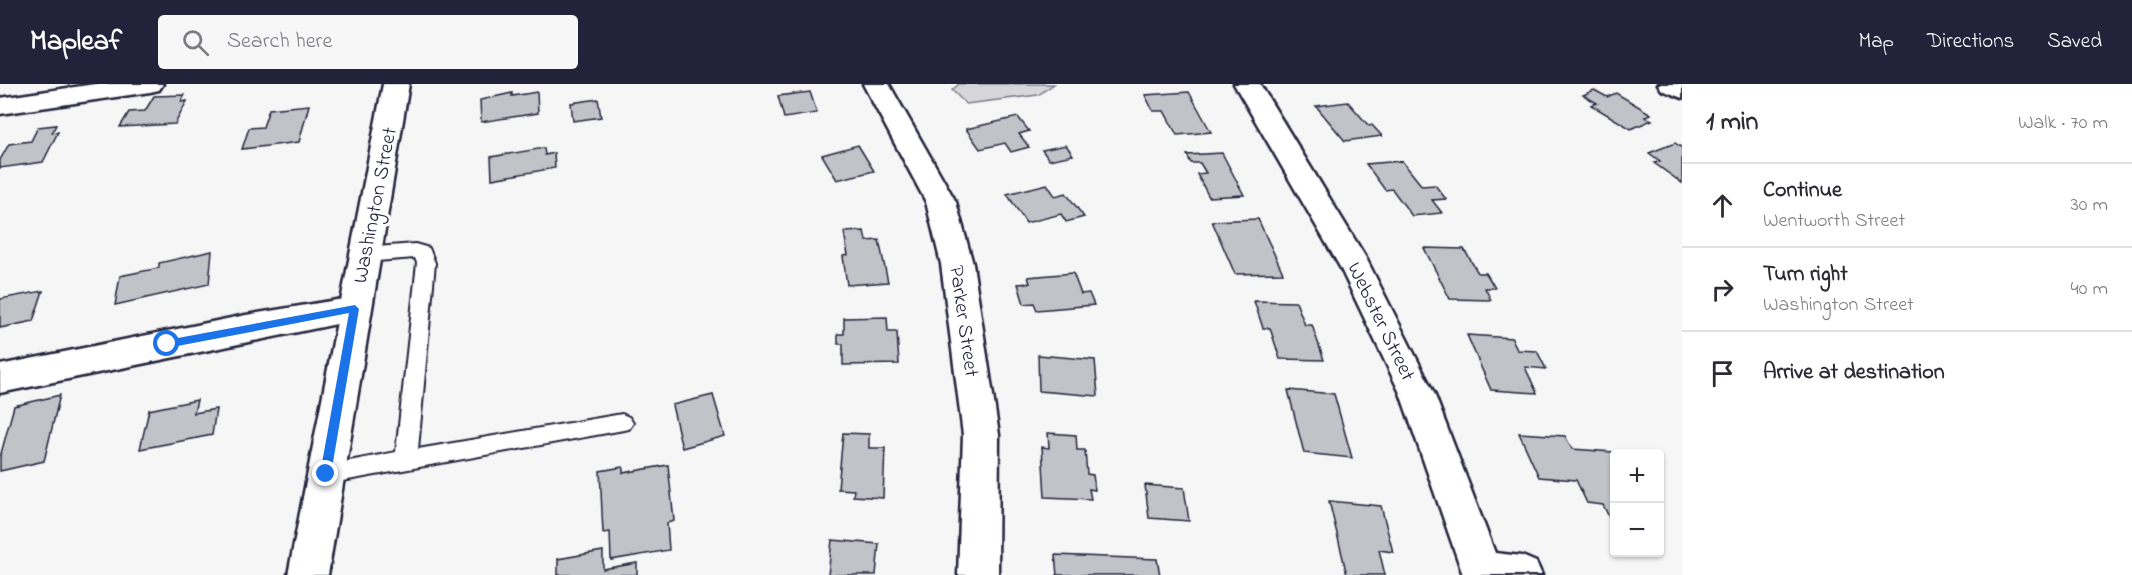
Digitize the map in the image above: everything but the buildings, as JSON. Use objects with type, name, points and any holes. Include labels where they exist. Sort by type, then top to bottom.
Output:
[{"type":"street","points":[[0,106],[150,84]]},
{"type":"street","name":"Washington Street","points":[[308,575],[396,84]]},
{"type":"street","name":"Parker Street","points":[[876,84],[941,202],[957,264],[981,435],[978,575]]},
{"type":"street","name":"Webster Street","points":[[1247,84],[1355,266],[1417,393],[1482,572]]},
{"type":"street","points":[[1671,84],[1682,90]]},
{"type":"street","points":[[0,379],[246,328],[355,309]]},
{"type":"street","points":[[1482,572],[1522,575]]},
{"type":"lane","points":[[364,255],[415,251],[423,253],[426,263],[406,461]]},
{"type":"lane","points":[[326,474],[622,423]]},
{"type":"shaded area","points":[[959,84],[1054,84],[1038,95],[966,104],[952,90]]},
{"type":"route","points":[[167,344],[355,309],[326,474]]}]
